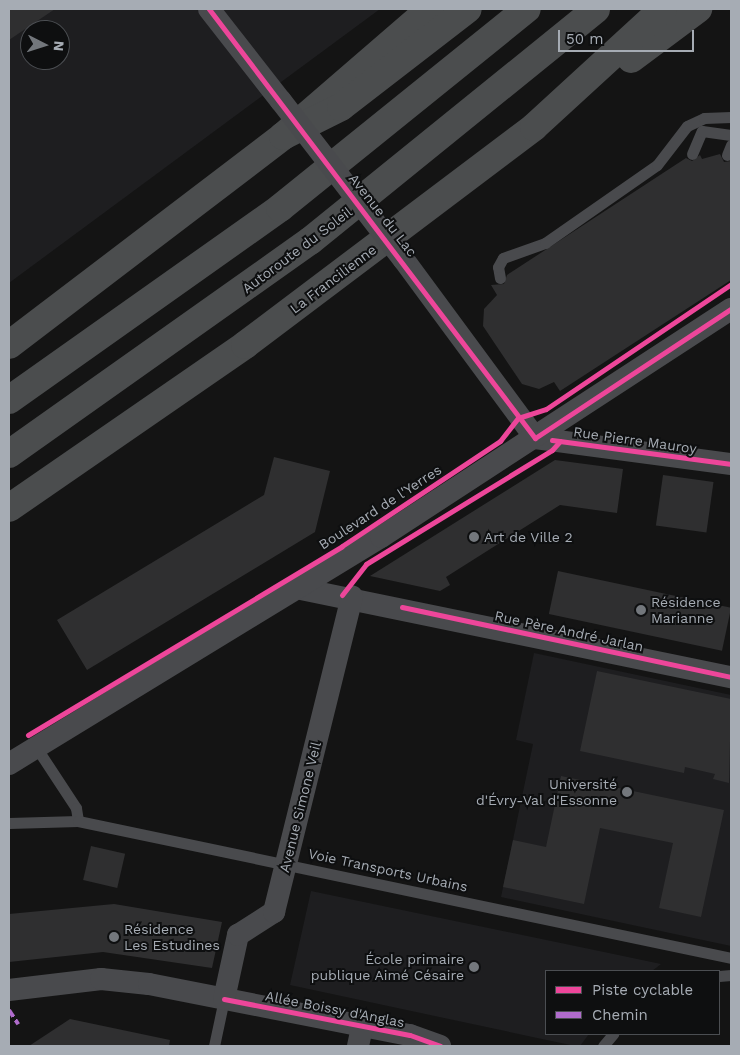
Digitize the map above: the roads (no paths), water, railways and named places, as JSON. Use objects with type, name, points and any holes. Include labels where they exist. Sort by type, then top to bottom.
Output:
[{"type":"highway","points":[[9,345],[283,136],[430,9]]},
{"type":"highway","points":[[283,136],[341,107],[468,9]]},
{"type":"highway","points":[[9,400],[280,208],[527,9]]},
{"type":"highway","name":"Autoroute du Soleil","points":[[9,454],[310,241],[596,9]]},
{"type":"highway","name":"La Francilienne","points":[[9,508],[245,345],[534,127],[663,9]]},
{"type":"highway","points":[[534,127],[698,9]]},
{"type":"street","name":"Avenue du Lac","points":[[210,9],[404,260],[535,438]]},
{"type":"street","name":"Boulevard de l'Yerres","points":[[9,764],[296,588],[535,438],[731,309]]},
{"type":"street","name":"Rue Pierre Mauroy","points":[[535,438],[731,464]]},
{"type":"street","name":"Rue Père André Jarlan","points":[[296,588],[352,596],[731,677]]},
{"type":"street","name":"Avenue Simone Veil","points":[[224,999],[238,935],[274,912],[352,596]]},
{"type":"street","name":"Allée Boissy d'Anglas","points":[[9,990],[101,979],[224,999],[360,1036],[440,1046]]},
{"type":"lane","points":[[500,278],[498,268],[503,258],[545,243],[657,165],[687,126],[704,118],[731,117]]},
{"type":"lane","points":[[692,154],[702,130],[731,136]]},
{"type":"lane","points":[[36,747],[76,808],[78,821]]},
{"type":"lane","name":"Voie Transports Urbains","points":[[9,823],[78,821],[731,958]]},
{"type":"lane","points":[[214,1046],[224,999]]},
{"type":"lane","points":[[603,1046],[612,1035]]},
{"type":"place","name":"Art de Ville 2","points":[[474,537]]},
{"type":"place","name":"Résidence Marianne","points":[[641,610]]},
{"type":"place","name":"Université d'Évry-Val d'Essonne","points":[[627,792]]},
{"type":"place","name":"Résidence Les Estudines","points":[[114,937]]},
{"type":"place","name":"École primaire publique Aimé Césaire","points":[[474,967]]}]
